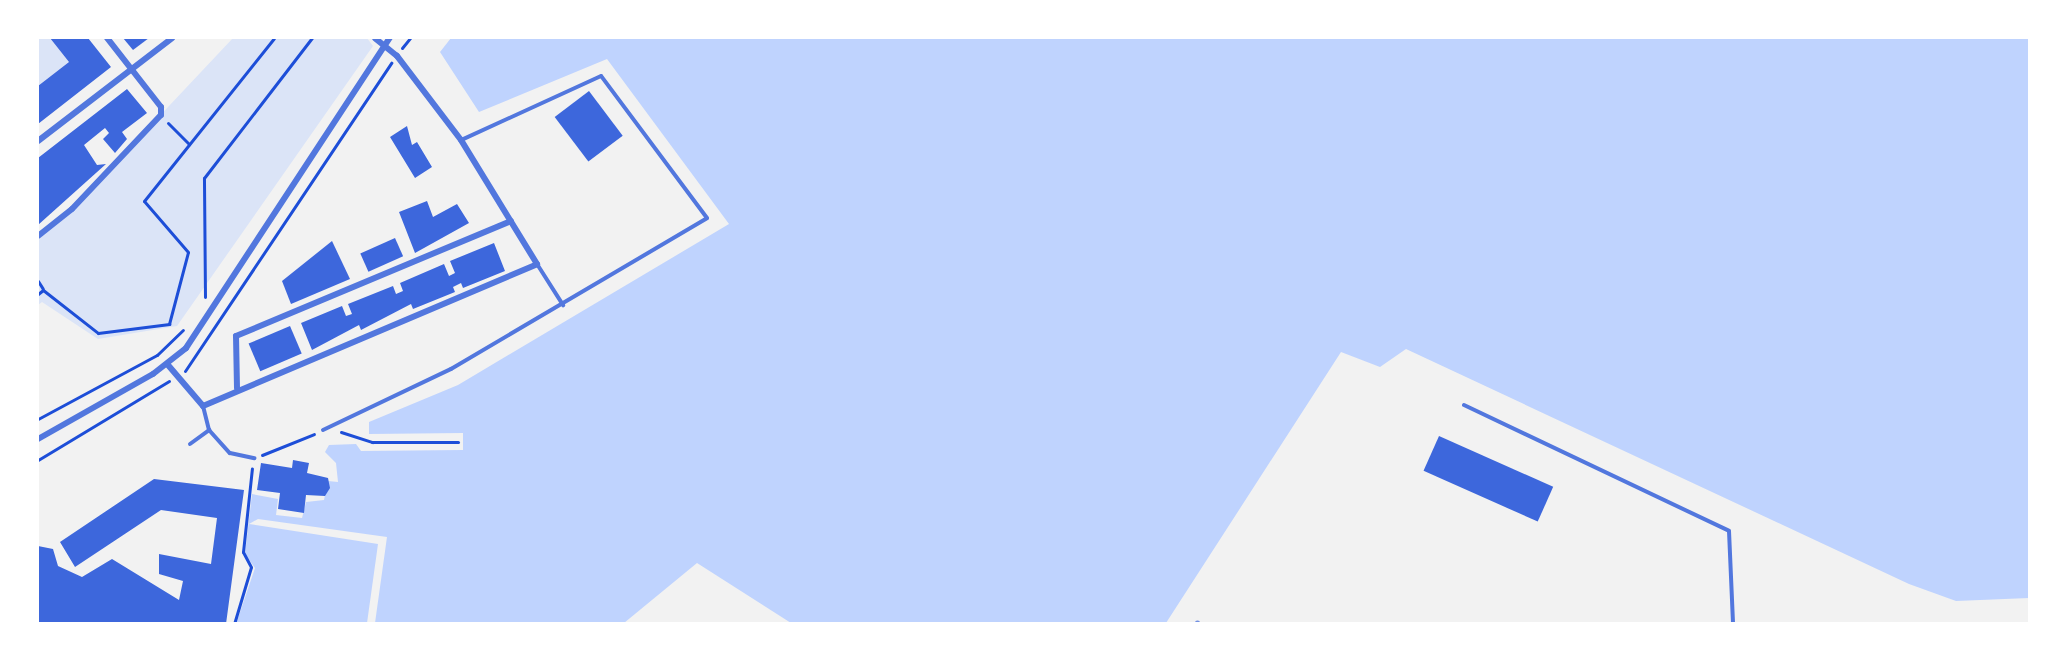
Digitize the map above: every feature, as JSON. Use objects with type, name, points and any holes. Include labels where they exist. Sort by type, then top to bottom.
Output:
[{"type":"street","points":[[38,236],[72,209],[161,116],[161,107],[107,38]]},
{"type":"street","points":[[38,141],[172,38]]},
{"type":"street","points":[[168,365],[203,406],[237,388],[537,264],[461,140],[397,56],[383,48],[375,38]]},
{"type":"street","points":[[38,439],[168,365],[200,331],[390,38]]},
{"type":"street","points":[[237,388],[236,336],[511,221]]},
{"type":"lane","points":[[323,430],[451,369],[707,218],[601,76],[461,140]]},
{"type":"lane","points":[[537,264],[563,305]]},
{"type":"lane","points":[[1464,405],[1728,531],[1733,624]]},
{"type":"lane","points":[[203,406],[209,430],[230,453],[254,458]]},
{"type":"lane","points":[[190,444],[209,430]]},
{"type":"path","points":[[38,281],[43,290],[98,333],[170,324],[188,252],[144,201],[274,38]]},
{"type":"path","points":[[199,308],[205,300],[204,178],[312,38]]},
{"type":"path","points":[[38,460],[191,368],[397,56]]},
{"type":"path","points":[[161,116],[189,145]]},
{"type":"path","points":[[38,294],[43,290]]},
{"type":"path","points":[[38,419],[157,355],[188,323]]},
{"type":"path","points":[[234,624],[251,567],[243,552],[254,458],[323,430],[359,434],[372,442],[458,442]]},
{"type":"shaded area","points":[[38,38],[50,38],[69,62],[38,86]]},
{"type":"shaded area","points":[[233,38],[367,38],[373,46],[177,326],[98,339],[42,302],[38,305],[38,236],[72,209]]},
{"type":"water","points":[[451,38],[2029,38],[2029,598],[1956,601],[1909,584],[1406,349],[1380,367],[1341,352],[1166,623],[791,623],[697,563],[624,623],[236,624],[255,568],[245,554],[252,494],[278,499],[276,515],[302,518],[306,502],[324,500],[328,481],[338,482],[336,463],[325,452],[329,445],[356,444],[361,451],[463,450],[463,433],[369,434],[369,422],[458,385],[729,224],[607,59],[479,112],[440,52]]},
{"type":"pier","points":[[258,519],[387,537],[375,623],[367,623],[378,544],[249,524]]},
{"type":"building","points":[[50,38],[88,38],[111,67],[38,124],[38,86],[69,62]]},
{"type":"building","points":[[123,38],[149,38],[133,50]]},
{"type":"building","points":[[127,89],[147,113],[122,132],[127,139],[115,153],[103,139],[109,133],[105,128],[84,145],[97,165],[106,164],[38,225],[38,158]]},
{"type":"building","points":[[589,91],[623,136],[588,162],[555,117]]},
{"type":"building","points":[[407,126],[412,145],[417,142],[432,167],[415,178],[390,137]]},
{"type":"building","points":[[427,201],[433,217],[457,204],[469,223],[415,253],[399,212]]},
{"type":"building","points":[[395,238],[403,256],[368,272],[360,253]]},
{"type":"building","points":[[332,241],[350,279],[291,304],[282,281]]},
{"type":"building","points":[[494,243],[505,271],[463,288],[461,283],[453,287],[455,292],[413,309],[411,304],[361,330],[359,325],[312,350],[301,323],[342,306],[346,316],[352,314],[348,304],[393,286],[396,294],[403,291],[400,283],[444,264],[449,276],[455,273],[450,261]]},
{"type":"building","points":[[290,326],[302,354],[260,371],[249,344]]},
{"type":"building","points":[[1439,436],[1553,487],[1538,522],[1424,471]]},
{"type":"building","points":[[293,460],[309,463],[307,473],[328,478],[330,488],[325,496],[306,495],[304,513],[278,509],[280,493],[257,490],[261,463],[292,468]]},
{"type":"building","points":[[154,479],[244,490],[226,624],[38,624],[38,546],[53,549],[58,566],[82,577],[112,559],[179,600],[183,581],[159,574],[159,554],[211,564],[217,518],[161,510],[75,567],[60,542]]}]
